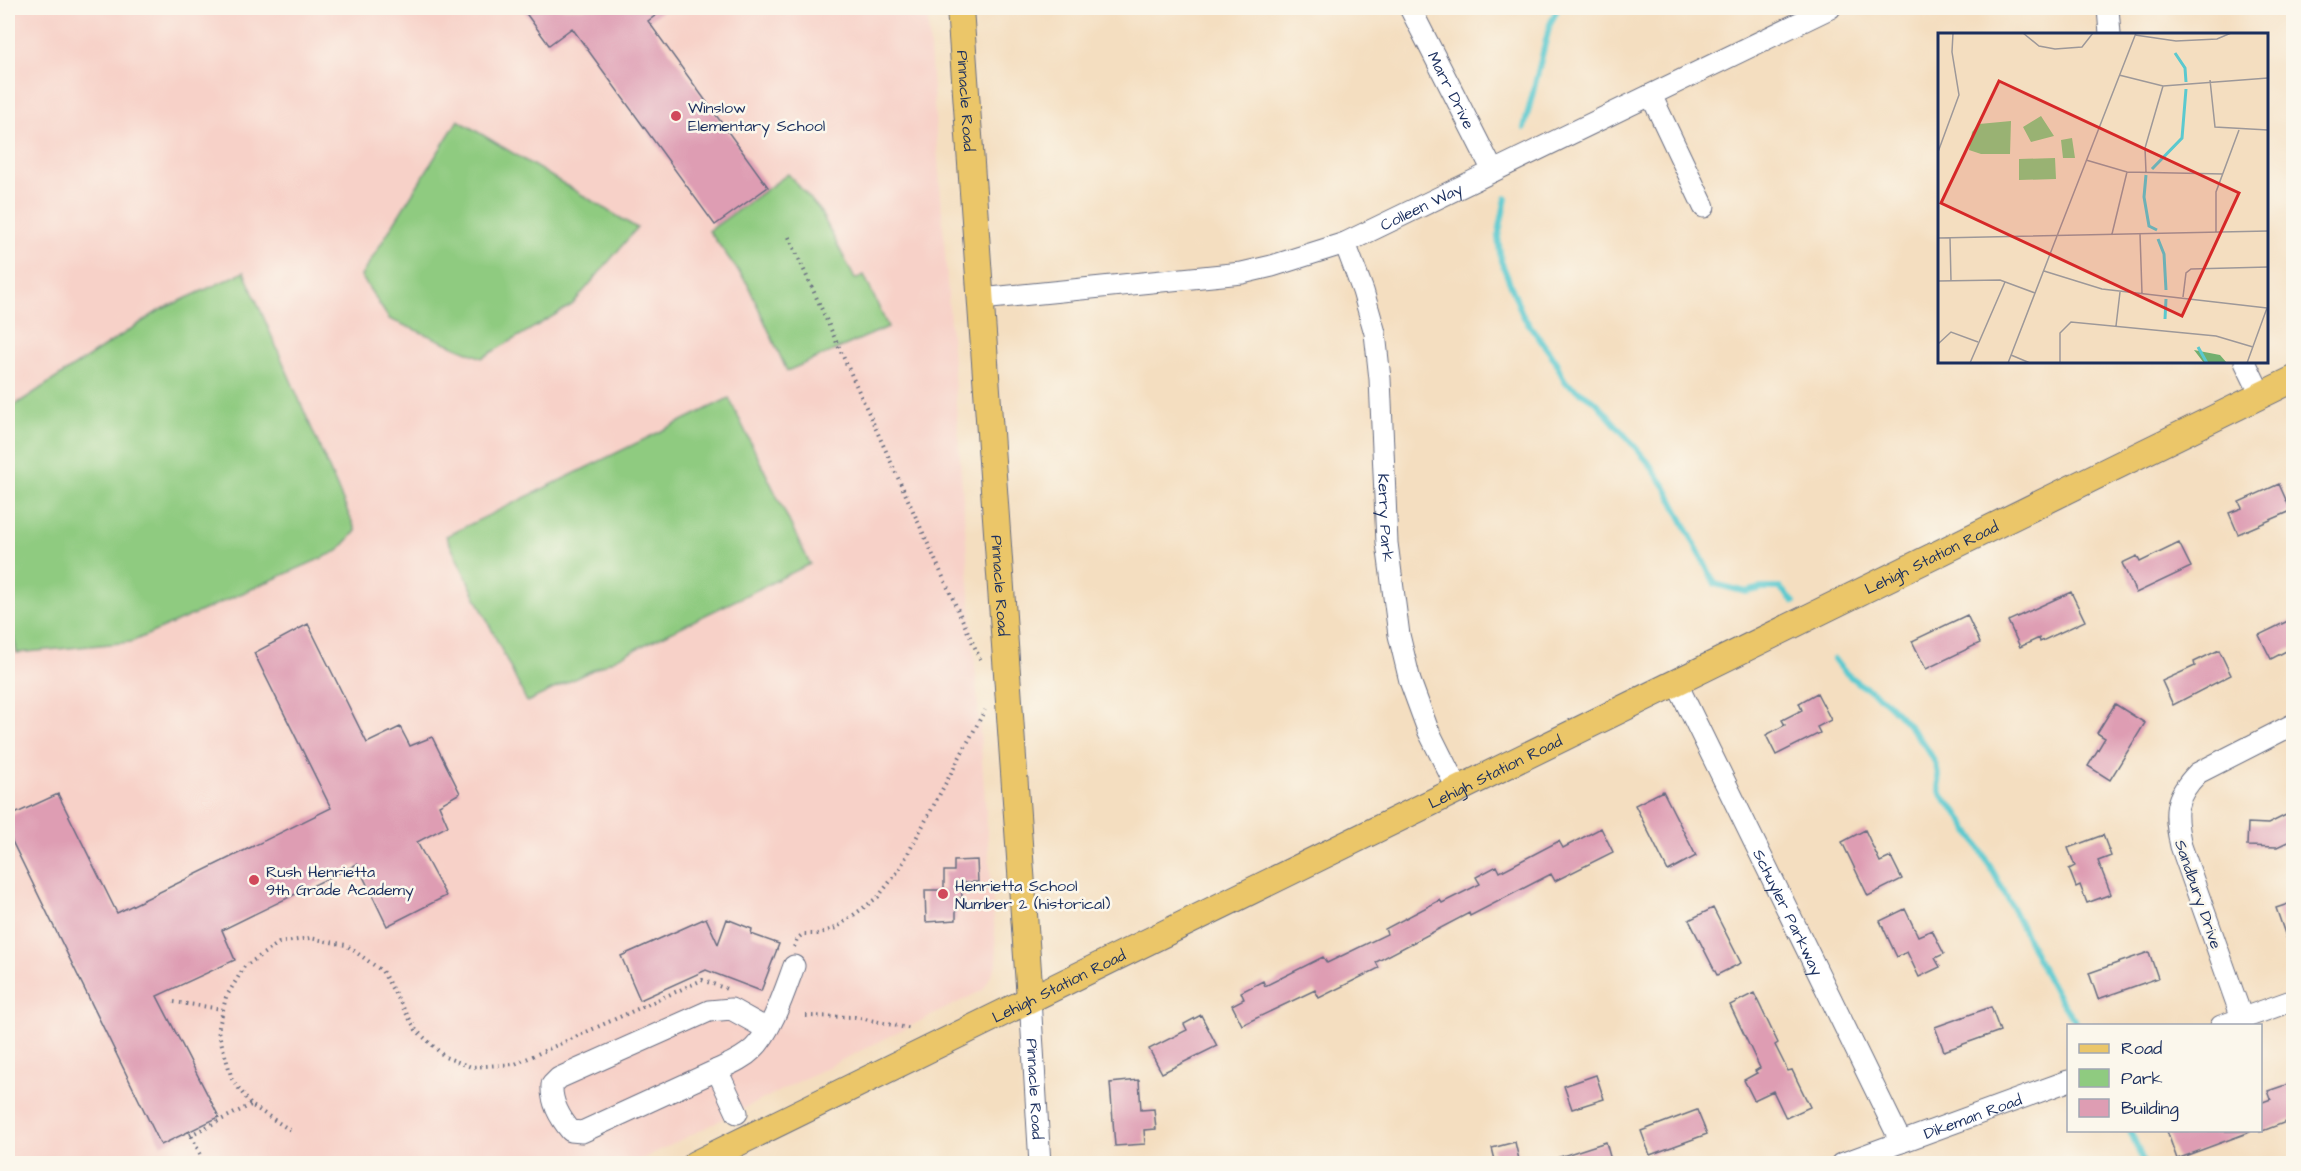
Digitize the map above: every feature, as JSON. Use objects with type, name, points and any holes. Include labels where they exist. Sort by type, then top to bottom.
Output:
[{"type":"main road","name":"Pinnacle Road","points":[[960,8],[1029,999]]},
{"type":"main road","name":"Lehigh Station Road","points":[[695,1164],[2294,379]]},
{"type":"street","name":"Marr Drive","points":[[1410,8],[1493,171]]},
{"type":"street","name":"Colleen Way","points":[[981,299],[1242,273],[1345,243],[1830,8]]},
{"type":"street","points":[[2108,8],[2110,33]]},
{"type":"street","points":[[1651,95],[1704,207]]},
{"type":"street","name":"Kerry Park","points":[[1345,243],[1364,291],[1375,333],[1380,378],[1387,543],[1400,635],[1410,681],[1425,720],[1457,788]]},
{"type":"street","points":[[2245,363],[2261,395]]},
{"type":"street","name":"Schuyler Parkway","points":[[1676,682],[1901,1142]]},
{"type":"street","name":"Sandbury Drive","points":[[2242,1018],[2181,846],[2175,821],[2176,809],[2187,784],[2198,773],[2294,724]]},
{"type":"street","points":[[766,1029],[731,1009],[709,1011],[559,1078],[552,1085],[551,1095],[562,1121],[571,1131],[582,1132],[739,1060],[755,1048],[780,1005],[791,956]]},
{"type":"street","name":"Pinnacle Road","points":[[1029,999],[1040,1164]]},
{"type":"street","points":[[2226,1024],[2294,1000]]},
{"type":"street","points":[[717,1070],[737,1113]]},
{"type":"street","name":"Dikeman Road","points":[[1841,1164],[2067,1081]]},
{"type":"path","points":[[789,237],[981,661]]},
{"type":"path","points":[[791,956],[797,939],[803,934],[817,934],[836,928],[878,897],[898,870],[985,710]]},
{"type":"path","points":[[290,1130],[251,1105],[232,1079],[218,1031],[226,997],[245,966],[279,943],[310,938],[346,945],[382,971],[416,1030],[445,1057],[471,1067],[515,1064],[641,1006]]},
{"type":"path","points":[[174,1002],[222,1009]]},
{"type":"path","points":[[806,1016],[855,1017],[912,1029]]},
{"type":"path","points":[[205,1164],[190,1133],[251,1105]]},
{"type":"shaded area","points":[[8,8],[927,8],[997,964],[983,990],[634,1163],[8,1163]]},
{"type":"green space","points":[[458,120],[637,228],[572,305],[482,358],[389,319],[361,276]]},
{"type":"green space","points":[[788,174],[819,209],[855,279],[864,275],[888,327],[787,371],[747,283],[709,231]]},
{"type":"green space","points":[[244,272],[356,531],[338,551],[131,642],[17,653],[8,613],[9,409],[160,310]]},
{"type":"green space","points":[[729,398],[810,564],[527,702],[446,536]]},
{"type":"building","name":"Winslow Elementary School","points":[[522,8],[666,8],[648,21],[768,187],[715,225],[572,28],[549,45]]},
{"type":"building","points":[[2279,484],[2291,511],[2238,534],[2229,513],[2242,508],[2239,502]]},
{"type":"building","points":[[2179,543],[2191,567],[2136,593],[2122,563],[2137,556],[2140,562]]},
{"type":"building","points":[[2071,592],[2085,621],[2040,642],[2039,638],[2020,647],[2008,621]]},
{"type":"building","points":[[1967,615],[1980,643],[1926,669],[1912,641]]},
{"type":"building","points":[[2294,618],[2294,647],[2271,659],[2259,635]]},
{"type":"building","name":"Rush Henrietta 9th Grade Academy","points":[[308,624],[367,743],[400,727],[410,746],[432,737],[460,793],[439,805],[448,826],[417,842],[446,896],[387,926],[357,864],[222,930],[235,960],[157,996],[219,1117],[161,1145],[8,833],[8,817],[58,794],[117,913],[331,808],[254,653]]},
{"type":"building","points":[[2219,650],[2231,675],[2173,705],[2162,681],[2195,666],[2194,662]]},
{"type":"building","points":[[1817,693],[1831,720],[1817,727],[1820,733],[1776,755],[1766,735],[1785,725],[1782,720],[1802,710],[1799,703]]},
{"type":"building","points":[[2115,704],[2145,723],[2110,780],[2088,766],[2105,738],[2097,733]]},
{"type":"building","points":[[1663,791],[1696,856],[1668,871],[1635,805]]},
{"type":"building","points":[[2294,811],[2294,839],[2277,847],[2247,846],[2248,823],[2268,824]]},
{"type":"building","points":[[1601,828],[1613,852],[1555,881],[1551,874],[1470,916],[1469,913],[1376,962],[1379,968],[1319,998],[1315,990],[1242,1025],[1232,1005],[1244,999],[1241,992],[1263,981],[1265,986],[1323,957],[1327,963],[1387,934],[1385,929],[1440,900],[1442,903],[1480,884],[1476,877],[1497,866],[1500,872],[1559,841],[1563,848]]},
{"type":"building","points":[[1865,830],[1880,862],[1891,857],[1902,879],[1868,896],[1842,842]]},
{"type":"building","points":[[2103,835],[2111,856],[2098,861],[2111,894],[2087,903],[2080,885],[2076,887],[2069,869],[2075,866],[2068,848]]},
{"type":"building","name":"Henrietta School Number 2 (historical)","points":[[977,860],[978,882],[961,882],[962,898],[956,898],[956,920],[926,922],[925,890],[944,890],[944,871],[954,871],[954,861]]},
{"type":"building","points":[[2294,902],[2294,950],[2291,951],[2276,908]]},
{"type":"building","points":[[1713,908],[1741,963],[1717,975],[1689,920]]},
{"type":"building","points":[[1905,909],[1918,936],[1932,930],[1944,954],[1935,958],[1940,967],[1919,977],[1907,952],[1897,957],[1880,921]]},
{"type":"building","points":[[706,918],[718,944],[727,919],[752,929],[751,934],[779,944],[761,991],[706,970],[640,1000],[621,956]]},
{"type":"building","points":[[2149,952],[2158,978],[2098,999],[2089,973]]},
{"type":"building","points":[[1754,993],[1778,1043],[1775,1045],[1788,1071],[1792,1070],[1810,1107],[1786,1118],[1773,1091],[1754,1100],[1744,1080],[1757,1073],[1755,1071],[1760,1068],[1730,1005]]},
{"type":"building","points":[[1991,1007],[2000,1031],[1944,1051],[1935,1027]]},
{"type":"building","points":[[1201,1015],[1217,1046],[1162,1073],[1149,1049],[1187,1030],[1184,1024]]},
{"type":"building","points":[[1596,1075],[1604,1099],[1572,1109],[1564,1086]]},
{"type":"building","points":[[1139,1080],[1141,1110],[1154,1109],[1156,1129],[1144,1130],[1145,1144],[1115,1146],[1110,1083]]},
{"type":"building","points":[[2294,1082],[2294,1119],[2262,1131],[2262,1102],[2271,1099],[2268,1091]]},
{"type":"building","points":[[1697,1110],[1707,1134],[1650,1155],[1641,1131]]},
{"type":"building","points":[[2167,1132],[2250,1132],[2177,1159]]},
{"type":"building","points":[[1515,1142],[1520,1164],[1496,1164],[1492,1148]]},
{"type":"building","points":[[1606,1142],[1612,1164],[1550,1164],[1550,1160]]},
{"type":"waterway","points":[[1524,128],[1550,24],[1558,8]]},
{"type":"waterway","points":[[1506,198],[1498,237],[1501,261],[1523,316],[1555,360],[1565,382],[1596,402],[1648,462],[1666,488],[1715,584],[1746,592],[1762,588],[1780,588],[1794,602]]},
{"type":"waterway","points":[[1834,659],[1848,675],[1890,706],[1926,748],[1936,766],[1942,796],[1956,811],[1979,848],[2053,988],[2078,1024]]},
{"type":"waterway","points":[[2131,1132],[2144,1164]]},
{"type":"place","name":"Winslow Elementary School","points":[[676,116]]},
{"type":"place","name":"Rush Henrietta 9th Grade Academy","points":[[254,880]]},
{"type":"place","name":"Henrietta School Number 2 (historical)","points":[[943,894]]}]
